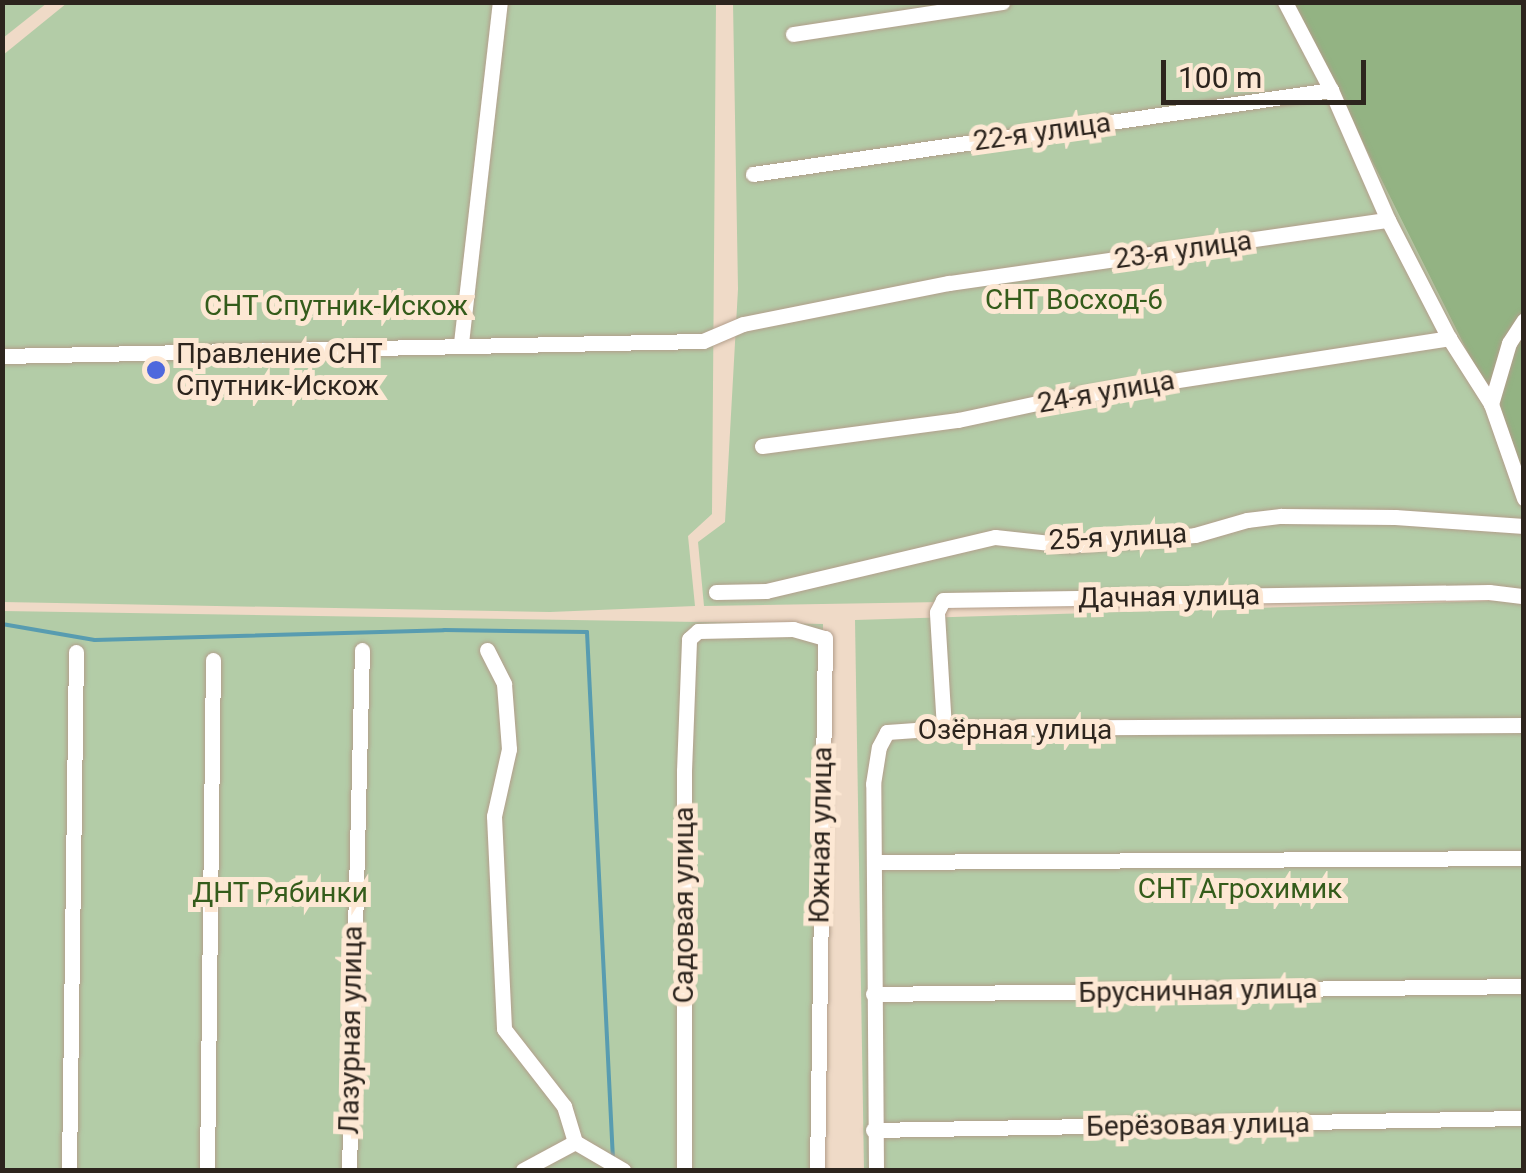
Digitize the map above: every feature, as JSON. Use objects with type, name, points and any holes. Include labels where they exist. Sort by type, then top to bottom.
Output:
[{"type":"street","points":[[460,343],[500,2]]},
{"type":"street","points":[[793,34],[1003,2]]},
{"type":"street","points":[[1285,2],[1331,90],[1388,220],[1449,338],[1491,404],[1524,498]]},
{"type":"street","name":"22-я улица","points":[[753,174],[1331,90]]},
{"type":"street","name":"23-я улица","points":[[2,356],[703,340],[743,324],[949,283],[1388,220]]},
{"type":"street","points":[[1491,404],[1509,343],[1524,320]]},
{"type":"street","name":"24-я улица","points":[[762,446],[958,420],[1056,399],[1449,338]]},
{"type":"street","name":"25-я улица","points":[[716,592],[766,590],[996,536],[1069,546],[1195,535],[1247,520],[1281,516],[1395,517],[1524,526]]},
{"type":"street","name":"Дачная улица","points":[[944,728],[936,612],[943,600],[1489,592],[1524,596]]},
{"type":"street","name":"Южная улица","points":[[690,639],[698,631],[793,629],[825,638],[817,1170]]},
{"type":"street","name":"Садовая улица","points":[[684,1170],[684,771],[690,639]]},
{"type":"street","name":"Лазурная улица","points":[[349,1170],[362,650]]},
{"type":"street","points":[[487,650],[504,684],[509,749],[494,816],[504,1029],[564,1106],[574,1142],[623,1170]]},
{"type":"street","points":[[69,1170],[76,652]]},
{"type":"street","points":[[207,1170],[213,660]]},
{"type":"street","name":"Озёрная улица","points":[[876,1170],[873,784],[879,747],[887,732],[944,728],[1524,725]]},
{"type":"street","points":[[875,862],[1524,858]]},
{"type":"street","name":"Брусничная улица","points":[[873,994],[1524,986]]},
{"type":"street","name":"Берёзовая улица","points":[[873,1130],[1524,1118]]},
{"type":"street","points":[[523,1170],[542,1166],[574,1142]]},
{"type":"green space","points":[[3,2],[47,2],[47,3],[3,38]]},
{"type":"green space","name":"СНТ Спутник-Искож","points":[[67,3],[716,3],[712,514],[688,536],[695,606],[550,612],[3,602],[3,55]]},
{"type":"green space","name":"СНТ Восход-6","points":[[733,3],[1293,3],[1498,413],[1523,477],[1523,592],[704,606],[698,542],[725,522],[738,289]]},
{"type":"green space","points":[[1293,3],[1523,3],[1523,477],[1498,413]]},
{"type":"green space","name":"СНТ Агрохимик","points":[[1523,600],[1523,1170],[864,1170],[855,620]]},
{"type":"green space","name":"ДНТ Рябинки","points":[[3,611],[823,624],[820,1170],[3,1170]]},
{"type":"waterway","points":[[2,624],[95,640],[444,630],[587,632],[613,1160]]},
{"type":"place","name":"Правление СНТ Спутник-Искож","points":[[156,370]]}]
